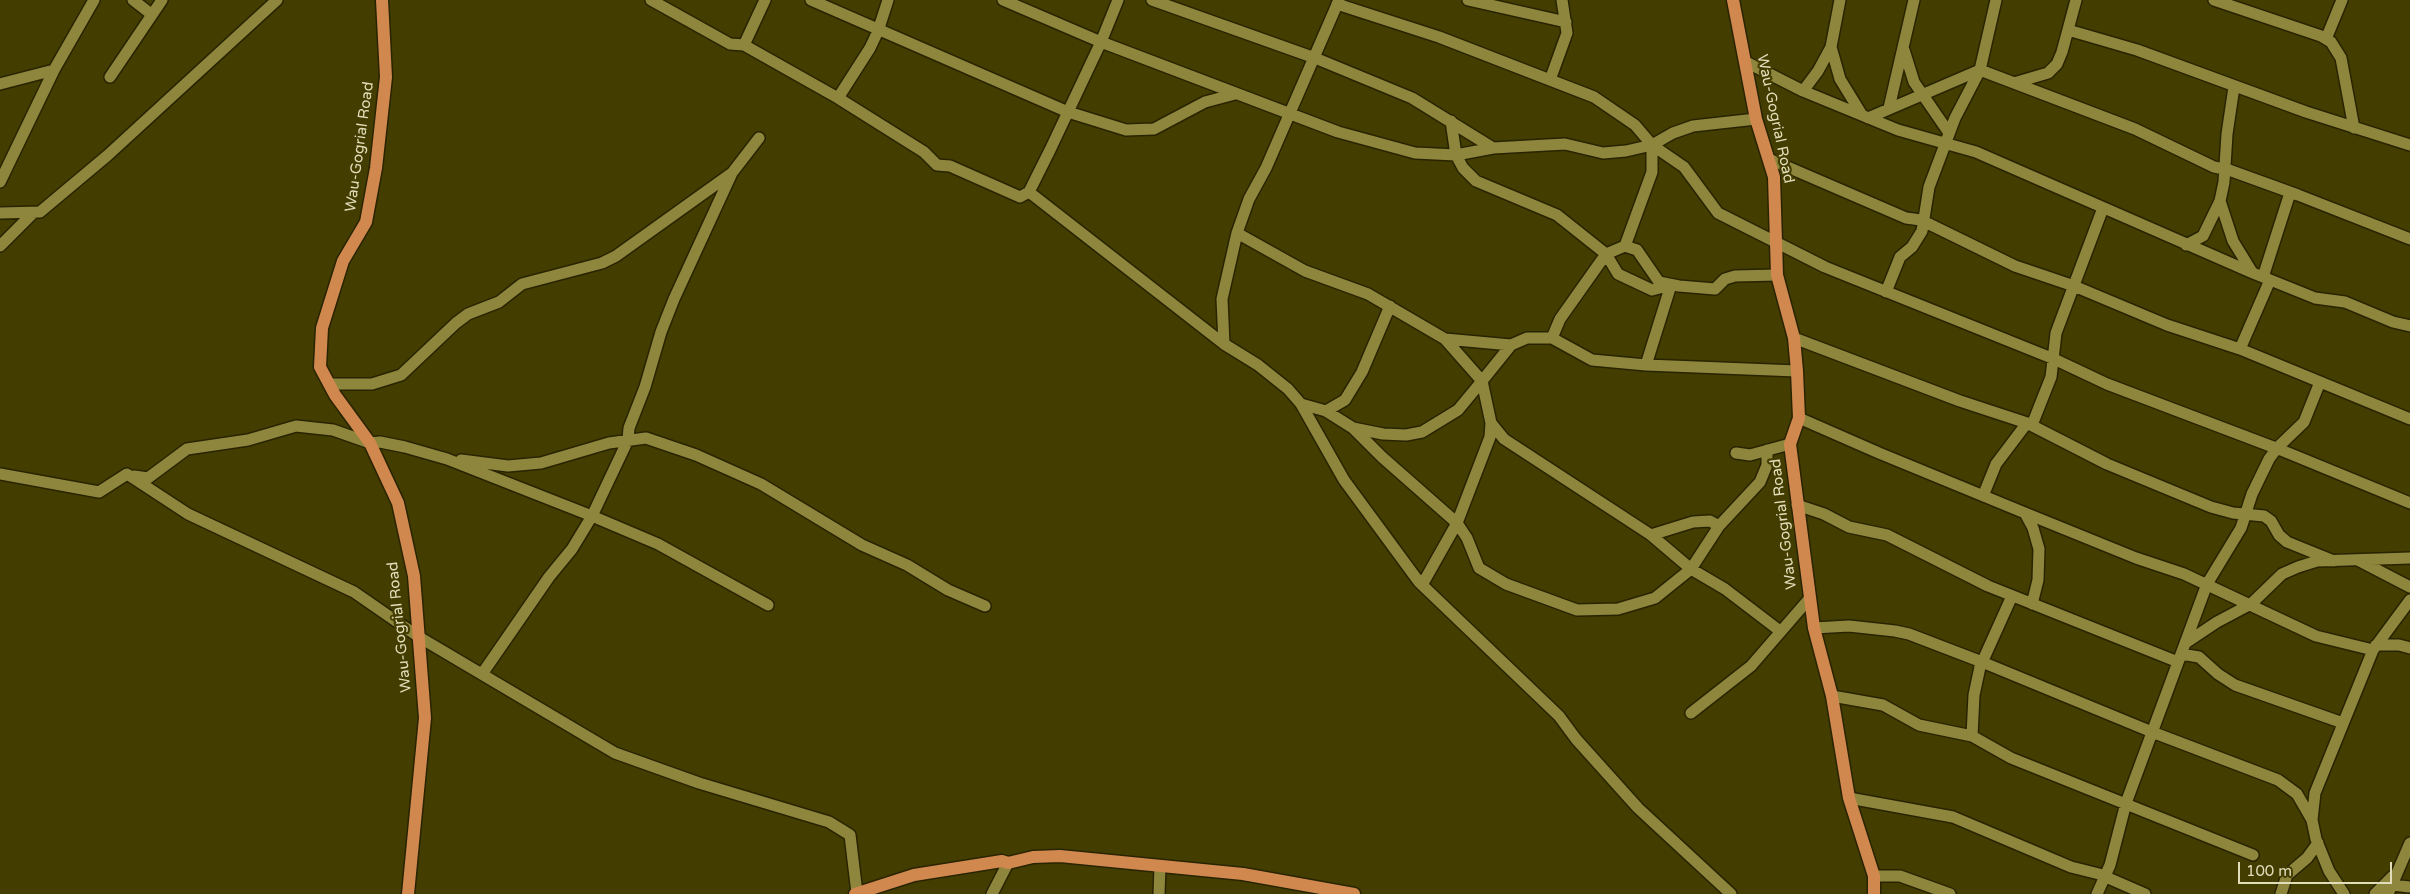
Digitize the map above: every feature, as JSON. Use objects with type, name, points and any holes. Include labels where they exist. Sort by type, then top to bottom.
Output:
[{"type":"main road","name":"Wau-Gogrial Road","points":[[382,0],[386,77],[384,115],[366,222],[343,261],[322,328],[320,367],[335,395],[370,443],[398,504],[414,576],[425,718],[408,894]]},
{"type":"main road","name":"Wau-Gogrial Road","points":[[1733,0],[1756,120],[1774,177],[1777,275],[1794,338],[1797,371],[1799,418],[1790,444],[1809,599],[1814,628],[1832,696],[1849,798],[1874,876],[1874,894]]},
{"type":"main road","points":[[856,894],[914,875],[1002,861],[1008,863],[1033,857],[1060,856],[1113,860],[1160,868],[1243,874],[1354,894]]},
{"type":"street","points":[[0,182],[54,70],[94,0]]},
{"type":"street","points":[[134,0],[151,14]]},
{"type":"street","points":[[110,77],[162,0]]},
{"type":"street","points":[[0,213],[40,212],[108,155],[277,0]]},
{"type":"street","points":[[651,0],[730,44],[744,45],[838,98],[924,152],[937,165],[950,166],[1020,197],[1029,192],[1101,42],[1118,0]]},
{"type":"street","points":[[744,45],[765,0]]},
{"type":"street","points":[[811,0],[878,31],[1068,112],[1126,130],[1154,129],[1205,102],[1235,94]]},
{"type":"street","points":[[838,98],[878,31],[888,0]]},
{"type":"street","points":[[1003,0],[1101,42],[1288,114],[1338,132],[1415,153],[1456,155],[1493,148],[1565,144],[1603,153],[1626,151],[1652,145],[1672,133],[1693,126],[1756,120]]},
{"type":"street","points":[[1152,0],[1315,58],[1412,98],[1493,148]]},
{"type":"street","points":[[1468,0],[1566,22]]},
{"type":"street","points":[[1550,80],[1567,33],[1562,0]]},
{"type":"street","points":[[1803,91],[1818,71],[1831,47],[1840,0]]},
{"type":"street","points":[[1889,108],[1914,0]]},
{"type":"street","points":[[1886,292],[1900,257],[1917,242],[1925,223],[1928,187],[1947,138],[1980,70],[1996,0]]},
{"type":"street","points":[[2014,83],[2048,73],[2053,69],[2060,58],[2076,0]]},
{"type":"street","points":[[2214,0],[2326,39],[2335,47],[2341,58],[2354,128]]},
{"type":"street","points":[[2326,39],[2342,0]]},
{"type":"street","points":[[1224,344],[1222,299],[1237,233],[1248,199],[1266,168],[1338,2],[1439,37],[1594,97],[1635,125],[1652,145],[1684,167],[1718,213],[1825,267],[2054,359],[2107,384],[2276,448],[2410,503]]},
{"type":"street","points":[[2068,30],[2136,50],[2234,87],[2410,145]]},
{"type":"street","points":[[1903,46],[1909,70],[1947,138]]},
{"type":"street","points":[[1831,47],[1840,79],[1865,116]]},
{"type":"street","points":[[1746,62],[1803,91],[1911,135],[1947,138],[2262,277],[2315,298],[2345,302],[2393,322],[2410,326]]},
{"type":"street","points":[[0,84],[54,70]]},
{"type":"street","points":[[1865,116],[1923,96],[1980,70],[2128,126],[2214,167],[2225,169],[2410,239]]},
{"type":"street","points":[[2186,245],[2203,236],[2220,201],[2234,87]]},
{"type":"street","points":[[1451,121],[1456,155],[1463,168],[1476,181],[1557,215],[1606,254],[1618,274],[1652,290],[1670,284]]},
{"type":"street","points":[[482,674],[549,578],[572,549],[592,516],[628,440],[629,428],[645,387],[661,332],[732,173],[760,138]]},
{"type":"street","points":[[1625,246],[1652,172],[1652,145]]},
{"type":"street","points":[[1769,159],[1902,217],[1925,223],[2015,266],[2074,286],[2150,319],[2240,349],[2410,419]]},
{"type":"street","points":[[329,384],[372,384],[402,375],[422,354],[468,314],[499,302],[522,284],[602,263],[616,256],[732,173]]},
{"type":"street","points":[[1029,192],[1224,344],[1258,365],[1288,390],[1301,404],[1344,480],[1422,585],[1559,716],[1576,739],[1638,808],[1731,894]]},
{"type":"street","points":[[2240,349],[2290,193]]},
{"type":"street","points":[[2220,201],[2233,241],[2262,277]]},
{"type":"street","points":[[1983,496],[1996,464],[2029,424],[2051,378],[2056,333],[2103,208]]},
{"type":"street","points":[[0,246],[33,213]]},
{"type":"street","points":[[1237,233],[1305,271],[1368,294],[1445,339],[1482,381],[1491,423],[1490,437],[1457,523],[1422,585]]},
{"type":"street","points":[[1552,338],[1560,319],[1606,254],[1625,246],[1637,250],[1659,282],[1715,288],[1725,279],[1735,276],[1777,275]]},
{"type":"street","points":[[1646,365],[1670,284]]},
{"type":"street","points":[[1326,411],[1345,400],[1362,372],[1390,306]]},
{"type":"street","points":[[1353,428],[1383,434],[1406,435],[1422,432],[1458,410],[1511,346],[1527,338],[1552,338],[1592,360],[1646,365],[1797,371]]},
{"type":"street","points":[[1794,338],[1960,401],[2029,424],[2107,464],[2211,508],[2268,518],[2287,542],[2334,560]]},
{"type":"street","points":[[1445,339],[1511,346]]},
{"type":"street","points":[[2097,894],[2105,877],[2126,804],[2207,584],[2238,534],[2260,476],[2276,448],[2304,422],[2320,382]]},
{"type":"street","points":[[1301,404],[1326,411],[1353,428],[1382,457],[1457,523],[1468,538],[1479,568],[1506,584],[1577,610],[1618,608],[1655,598],[1692,569],[1719,526],[1760,482],[1767,465],[1767,450]]},
{"type":"street","points":[[1799,418],[1983,496],[2207,584],[2316,636],[2374,647],[2399,645],[2410,648]]},
{"type":"street","points":[[1491,423],[1504,439],[1651,535],[1692,569],[1725,589],[1780,630]]},
{"type":"street","points":[[0,474],[99,492],[127,474],[148,478],[187,450],[248,440],[296,426],[332,430],[370,443],[380,442],[447,458],[592,516],[658,544],[768,605]]},
{"type":"street","points":[[447,458],[508,466],[541,463],[609,443],[646,438],[696,455],[761,484],[862,545],[907,565],[948,590],[985,606]]},
{"type":"street","points":[[1736,453],[1750,455],[1790,444]]},
{"type":"street","points":[[127,474],[188,514],[354,592],[419,637],[616,754],[699,783],[828,822],[850,835],[856,894]]},
{"type":"street","points":[[1797,506],[1824,514],[1848,527],[1887,534],[1954,570],[2032,604],[2181,653],[2199,657],[2218,674],[2235,685],[2342,724]]},
{"type":"street","points":[[2025,513],[2033,528],[2039,550],[2038,580],[2032,604]]},
{"type":"street","points":[[1651,535],[1693,522],[1710,520],[1719,526]]},
{"type":"street","points":[[2181,653],[2217,622],[2249,605],[2282,574],[2290,570],[2308,563],[2334,560],[2410,558]]},
{"type":"street","points":[[2357,559],[2410,587]]},
{"type":"street","points":[[1972,736],[1974,695],[1982,662],[2012,596]]},
{"type":"street","points":[[1691,712],[1751,666],[1780,630],[1809,599]]},
{"type":"street","points":[[2312,820],[2315,793],[2374,647],[2410,600]]},
{"type":"street","points":[[1814,628],[1849,626],[1909,634],[2285,784],[2301,800],[2312,820],[2318,844],[2329,871],[2344,894]]},
{"type":"street","points":[[1832,696],[1883,704],[1919,725],[1972,736],[2011,758],[2253,855]]},
{"type":"street","points":[[1849,798],[1953,817],[2071,867],[2105,877],[2145,894]]},
{"type":"street","points":[[2410,843],[2390,890],[2410,888]]},
{"type":"street","points":[[2281,894],[2287,875],[2307,858],[2318,844]]},
{"type":"street","points":[[992,894],[1008,863]]},
{"type":"street","points":[[1159,894],[1160,868]]},
{"type":"street","points":[[2375,894],[2398,870]]},
{"type":"street","points":[[1874,876],[1900,876],[1950,894]]}]
